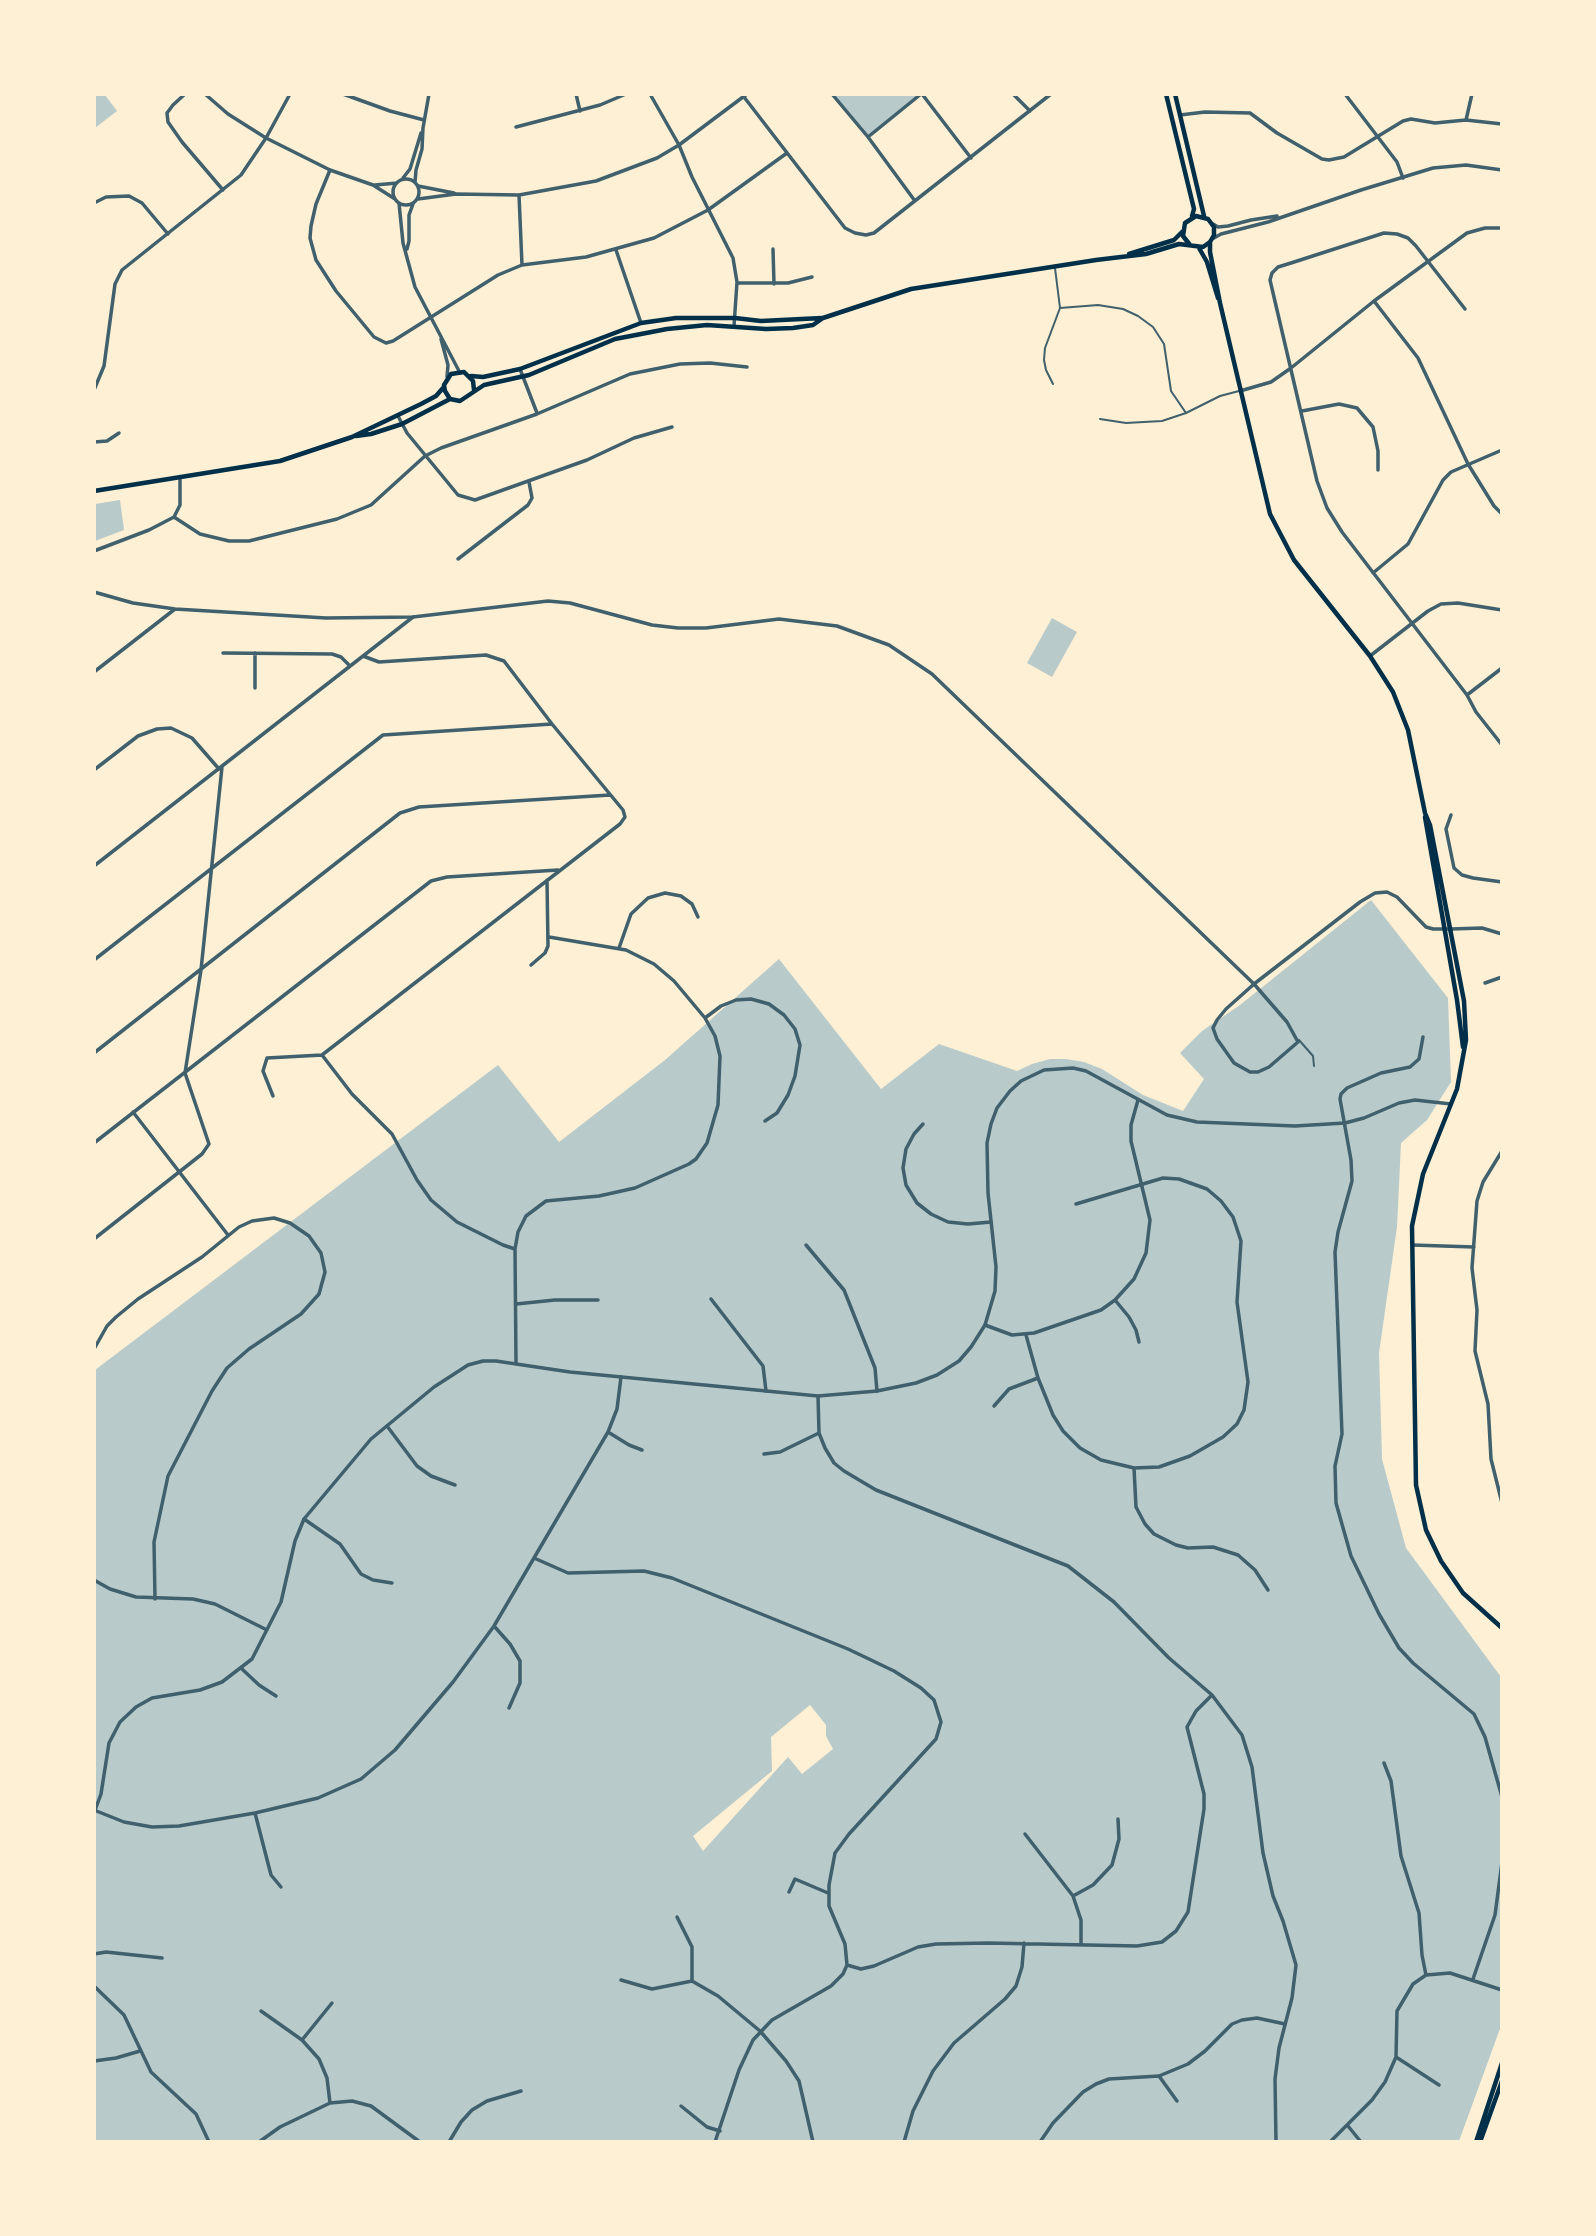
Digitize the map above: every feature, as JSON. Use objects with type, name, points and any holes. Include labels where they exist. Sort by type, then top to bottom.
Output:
[{"type":"main road","points":[[1166,94],[1194,209],[1183,232],[1190,245]]},
{"type":"main road","points":[[1175,94],[1204,217]]},
{"type":"main road","points":[[1192,217],[1204,217],[1212,223],[1214,231],[1210,252],[1220,303],[1270,514],[1283,543],[1302,571],[1370,656],[1394,692],[1405,719],[1425,813],[1430,825],[1464,1001],[1466,1040],[1453,1104],[1421,1182],[1415,1205],[1412,1245],[1415,1470],[1421,1512],[1434,1548],[1463,1593],[1502,1628]]},
{"type":"main road","points":[[1123,257],[1174,240],[1183,232]]},
{"type":"main road","points":[[1198,247],[1211,241]]},
{"type":"main road","points":[[94,491],[281,461],[352,437],[398,416],[436,396],[444,387],[447,377],[460,371],[470,376],[483,377],[520,369],[641,323],[676,318],[761,321],[823,318],[911,289],[1146,254],[1179,244],[1198,247],[1204,254],[1220,303]]},
{"type":"main road","points":[[352,437],[371,435],[402,424],[450,399],[460,401],[469,397],[474,390],[484,385],[523,377],[615,339],[686,327],[793,328],[813,325],[823,318]]},
{"type":"main road","points":[[470,376],[474,390]]},
{"type":"main road","points":[[444,387],[450,399]]},
{"type":"main road","points":[[1425,813],[1463,1048]]},
{"type":"main road","points":[[1478,2141],[1502,2063]]},
{"type":"main road","points":[[1478,2141],[1502,2081]]},
{"type":"street","points":[[185,94],[167,113],[168,122],[223,190]]},
{"type":"street","points":[[205,94],[228,114],[266,138],[330,170],[373,185],[399,203],[402,214],[401,230],[415,287],[460,371]]},
{"type":"street","points":[[94,390],[104,366],[115,284],[122,270],[242,175],[290,94]]},
{"type":"street","points":[[343,94],[424,120]]},
{"type":"street","points":[[418,199],[416,170],[422,149],[429,94]]},
{"type":"street","points":[[576,94],[580,111]]},
{"type":"street","points":[[516,127],[580,111],[626,94]]},
{"type":"street","points":[[650,94],[679,145],[733,258],[737,282],[734,326]]},
{"type":"street","points":[[832,94],[915,201]]},
{"type":"street","points":[[868,137],[922,94],[971,158]]},
{"type":"street","points":[[1013,94],[1030,111]]},
{"type":"street","points":[[407,249],[410,242],[409,215],[418,199],[456,194],[519,195],[596,181],[657,158],[746,96],[845,228],[855,233],[874,233],[1051,94]]},
{"type":"street","points":[[1345,94],[1397,162],[1404,178]]},
{"type":"street","points":[[1466,120],[1472,94]]},
{"type":"street","points":[[1180,115],[1205,112],[1250,113],[1277,133],[1322,159],[1343,157],[1394,125],[1411,119],[1435,123],[1466,120],[1502,124]]},
{"type":"street","points":[[395,199],[393,190],[410,169],[423,128]]},
{"type":"street","points":[[330,170],[316,204],[311,226],[312,249],[321,270],[374,337],[382,342],[393,341],[498,275],[522,265],[545,264],[616,250],[654,238],[708,210],[787,153]]},
{"type":"street","points":[[1211,241],[1221,234],[1433,169],[1466,165],[1502,170]]},
{"type":"street","points":[[373,185],[400,181],[456,194]]},
{"type":"street","points":[[519,195],[522,265]]},
{"type":"street","points":[[94,203],[106,197],[129,196],[142,203],[168,234]]},
{"type":"street","points":[[399,203],[414,203]]},
{"type":"street","points":[[1212,223],[1218,227],[1283,216]]},
{"type":"street","points":[[1240,391],[1271,382],[1374,301],[1467,233],[1485,228],[1502,228]]},
{"type":"street","points":[[1465,309],[1408,238],[1397,234],[1384,233],[1278,267],[1272,273],[1271,288],[1317,481],[1327,508],[1342,532],[1502,745]]},
{"type":"street","points":[[773,249],[774,284]]},
{"type":"street","points":[[616,250],[641,323]]},
{"type":"street","points":[[737,282],[774,284],[812,277]]},
{"type":"street","points":[[1374,301],[1418,358],[1468,464],[1494,506],[1502,514]]},
{"type":"street","points":[[439,334],[448,365],[447,377]]},
{"type":"street","points":[[174,517],[200,534],[229,541],[249,541],[337,519],[371,505],[425,456],[537,414],[610,381],[657,367],[710,363],[747,367]]},
{"type":"street","points":[[520,369],[537,414]]},
{"type":"street","points":[[1302,411],[1339,404],[1357,408],[1373,426],[1378,451],[1378,470]]},
{"type":"street","points":[[398,416],[425,456],[458,495],[470,500],[483,499],[634,438],[672,427]]},
{"type":"street","points":[[94,442],[107,441],[119,433]]},
{"type":"street","points":[[1373,573],[1408,544],[1443,480],[1451,472],[1502,450]]},
{"type":"street","points":[[94,551],[149,530],[174,517],[180,505],[180,477]]},
{"type":"street","points":[[458,559],[528,505],[532,498],[528,482]]},
{"type":"street","points":[[94,592],[134,603],[175,609],[339,618],[413,617],[548,601],[594,608],[652,625],[706,628],[766,620],[796,620],[837,626],[875,639],[902,653],[932,674],[1254,985],[1269,1000],[1298,1040],[1297,1045],[1269,1067],[1258,1072],[1242,1070],[1217,1039],[1214,1024],[1226,1009],[1254,985],[1375,893],[1393,894],[1426,927],[1482,928],[1502,933]]},
{"type":"street","points":[[1370,656],[1428,611],[1449,603],[1502,610]]},
{"type":"street","points":[[94,672],[175,609]]},
{"type":"street","points":[[94,866],[413,617]]},
{"type":"street","points":[[223,653],[332,654],[341,657],[350,666]]},
{"type":"street","points":[[255,653],[255,688]]},
{"type":"street","points":[[273,1096],[263,1070],[267,1058],[322,1055],[620,824],[625,817],[625,813],[504,661],[492,655],[379,662],[363,656]]},
{"type":"street","points":[[1467,695],[1502,668]]},
{"type":"street","points":[[94,960],[383,735],[552,724]]},
{"type":"street","points":[[94,770],[138,736],[157,729],[171,728],[192,738],[221,768],[201,970],[184,1073],[209,1144],[202,1154],[94,1239]]},
{"type":"street","points":[[94,1053],[400,814],[419,807],[611,795]]},
{"type":"street","points":[[1451,815],[1446,829],[1454,868],[1462,875],[1473,878],[1502,881]]},
{"type":"street","points":[[94,1143],[431,881],[447,877],[561,870]]},
{"type":"street","points":[[531,965],[545,953],[549,937],[548,880]]},
{"type":"street","points":[[619,948],[631,914],[648,898],[665,893],[681,896],[692,904],[698,917]]},
{"type":"street","points":[[516,1363],[515,1249],[522,1223],[536,1207],[546,1201],[599,1196],[635,1188],[689,1164],[703,1152],[717,1116],[720,1067],[718,1046],[705,1018],[684,992],[645,958],[619,948],[549,937]]},
{"type":"street","points":[[1485,983],[1502,976]]},
{"type":"street","points":[[705,1018],[721,1006],[736,1000],[751,999],[769,1004],[784,1015],[795,1029],[800,1045],[795,1076],[777,1113],[765,1121]]},
{"type":"street","points":[[1423,1037],[1419,1059],[1410,1067],[1381,1073],[1347,1088],[1341,1094],[1352,1181],[1335,1252],[1342,1434],[1335,1466],[1336,1503],[1351,1556],[1379,1614],[1399,1648],[1412,1663],[1474,1714],[1485,1737],[1502,1797]]},
{"type":"street","points":[[322,1055],[352,1094],[392,1134],[431,1200],[457,1222],[515,1249]]},
{"type":"street","points":[[621,1377],[617,1409],[608,1432],[494,1626],[474,1656],[395,1750],[361,1779],[318,1798],[201,1824],[152,1827],[124,1822],[95,1811],[101,1794],[109,1743],[116,1728],[128,1713],[152,1698],[210,1687],[231,1678],[243,1669],[252,1659],[281,1602],[295,1541],[304,1519],[353,1460],[387,1426],[434,1387],[468,1366],[483,1361],[516,1363],[570,1372],[818,1396],[877,1391],[916,1383],[945,1371],[971,1347],[985,1325],[995,1291],[996,1267],[988,1193],[987,1143],[991,1124],[997,1108],[1010,1091],[1021,1081],[1044,1070],[1073,1068],[1099,1077],[1167,1115],[1197,1122],[1295,1126],[1345,1123],[1399,1103],[1415,1100],[1453,1104]]},
{"type":"street","points":[[985,1325],[1005,1334],[1026,1335],[1089,1315],[1115,1300],[1134,1279],[1149,1242],[1150,1220],[1131,1133],[1138,1100]]},
{"type":"street","points":[[133,1112],[228,1235]]},
{"type":"street","points":[[923,1124],[906,1149],[903,1168],[906,1185],[917,1203],[948,1222],[991,1222]]},
{"type":"street","points":[[1502,1151],[1483,1182],[1477,1201],[1472,1268],[1478,1310],[1475,1350],[1488,1404],[1491,1459],[1502,1503]]},
{"type":"street","points":[[1026,1335],[1038,1378],[1058,1423],[1080,1448],[1101,1460],[1134,1468],[1159,1468],[1190,1456],[1223,1437],[1241,1417],[1248,1393],[1237,1302],[1241,1241],[1233,1217],[1221,1201],[1207,1189],[1179,1179],[1163,1178],[1076,1204]]},
{"type":"street","points":[[94,1349],[107,1326],[138,1299],[252,1221],[274,1218],[290,1223],[309,1236],[321,1253],[325,1272],[323,1283],[310,1306],[227,1368],[212,1391],[165,1485],[154,1542],[155,1599]]},
{"type":"street","points":[[806,1245],[844,1290],[874,1368],[877,1391]]},
{"type":"street","points":[[1412,1245],[1474,1247]]},
{"type":"street","points":[[711,1299],[763,1366],[766,1391]]},
{"type":"street","points":[[516,1304],[597,1300]]},
{"type":"street","points":[[1115,1300],[1129,1317],[1139,1342]]},
{"type":"street","points":[[994,1406],[1009,1389],[1038,1378]]},
{"type":"street","points":[[818,1396],[819,1433],[834,1463],[855,1479],[876,1490],[1068,1566],[1114,1602],[1169,1658],[1212,1695],[1242,1735],[1252,1767],[1262,1853],[1296,1965],[1275,2079],[1276,2141]]},
{"type":"street","points":[[387,1426],[417,1466],[431,1476],[455,1485]]},
{"type":"street","points":[[608,1432],[642,1450]]},
{"type":"street","points":[[764,1454],[780,1452],[819,1433]]},
{"type":"street","points":[[1134,1468],[1136,1507],[1154,1534],[1176,1545],[1188,1548],[1213,1547],[1238,1555],[1255,1570],[1268,1590]]},
{"type":"street","points":[[304,1519],[340,1544],[361,1574],[373,1580],[392,1583]]},
{"type":"street","points":[[534,1558],[568,1573],[631,1570],[660,1574],[848,1649],[894,1671],[929,1695],[939,1711],[941,1722],[936,1740],[838,1847],[832,1860],[828,1893],[834,1920],[845,1944],[847,1965],[843,1974],[831,1986],[772,2020],[760,2031],[744,2057],[715,2141]]},
{"type":"street","points":[[94,1580],[122,1594],[215,1604],[268,1630]]},
{"type":"street","points":[[494,1626],[510,1644],[520,1661],[520,1683],[509,1708]]},
{"type":"street","points":[[243,1669],[275,1696]]},
{"type":"street","points":[[847,1965],[861,1969],[874,1966],[918,1947],[936,1944],[1153,1945],[1170,1937],[1185,1920],[1204,1809],[1204,1794],[1187,1727],[1196,1711],[1212,1695]]},
{"type":"street","points":[[1384,1763],[1391,1781],[1402,1856],[1419,1913],[1426,1975]]},
{"type":"street","points":[[256,1812],[271,1875],[281,1887]]},
{"type":"street","points":[[1073,1896],[1093,1885],[1112,1865],[1119,1839],[1118,1819]]},
{"type":"street","points":[[1026,1834],[1073,1896],[1081,1920],[1081,1943]]},
{"type":"street","points":[[1473,1979],[1494,1915],[1502,1862]]},
{"type":"street","points":[[789,1892],[795,1879],[828,1893]]},
{"type":"street","points":[[677,1917],[692,1947],[692,1981]]},
{"type":"street","points":[[904,2141],[913,2111],[933,2071],[954,2043],[1005,1999],[1016,1986],[1022,1967],[1024,1943]]},
{"type":"street","points":[[94,1954],[106,1952],[162,1958]]},
{"type":"street","points":[[1330,2141],[1348,2126],[1380,2091],[1396,2057],[1397,2011],[1413,1984],[1426,1975],[1450,1973],[1502,1990]]},
{"type":"street","points":[[621,1980],[652,1989],[692,1981],[718,1996],[760,2031],[799,2081],[813,2141]]},
{"type":"street","points":[[94,1986],[124,2015],[140,2051],[158,2080],[196,2114],[209,2141]]},
{"type":"street","points":[[302,2040],[332,2003]]},
{"type":"street","points":[[261,2011],[302,2040],[319,2059],[327,2078],[330,2103]]},
{"type":"street","points":[[1041,2141],[1053,2123],[1083,2092],[1096,2084],[1109,2079],[1159,2077],[1188,2064],[1231,2024],[1257,2018],[1285,2024]]},
{"type":"street","points":[[94,2061],[117,2059],[140,2051]]},
{"type":"street","points":[[1396,2057],[1439,2085]]},
{"type":"street","points":[[1159,2077],[1177,2101]]},
{"type":"street","points":[[449,2141],[472,2110],[488,2101],[521,2091]]},
{"type":"street","points":[[259,2141],[280,2127],[330,2103],[352,2101],[371,2106],[420,2141]]},
{"type":"street","points":[[681,2106],[707,2127],[720,2132]]},
{"type":"street","points":[[1348,2126],[1362,2141]]},
{"type":"lane","points":[[1053,384],[1046,370],[1045,348],[1060,308],[1055,267]]},
{"type":"lane","points":[[1060,308],[1098,305],[1123,309],[1153,327],[1164,344],[1171,391],[1186,414]]},
{"type":"lane","points":[[1100,419],[1126,423],[1162,421],[1186,414],[1220,396],[1240,391]]},
{"type":"lane","points":[[1298,1040],[1313,1056],[1314,1066]]},
{"type":"shaded area","points":[[95,94],[105,95],[117,111],[95,128]]},
{"type":"shaded area","points":[[831,95],[921,95],[868,137]]},
{"type":"shaded area","points":[[120,500],[124,530],[95,541],[95,504]]},
{"type":"shaded area","points":[[1052,618],[1077,632],[1052,677],[1027,663]]},
{"type":"shaded area","points":[[1371,900],[1448,998],[1451,1082],[1427,1120],[1401,1143],[1397,1227],[1379,1353],[1382,1459],[1406,1548],[1501,1677],[1501,2026],[1459,2141],[95,2141],[95,1370],[498,1065],[559,1142],[665,1060],[779,959],[881,1089],[939,1044],[1017,1071],[1050,1059],[1084,1062],[1102,1069],[1143,1095],[1183,1111],[1204,1079],[1180,1053],[1202,1031],[1240,1005]],"holes":[[[810,1705],[826,1725],[826,1736],[833,1749],[802,1774],[788,1757],[703,1851],[693,1836],[772,1771],[771,1737]]]}]
